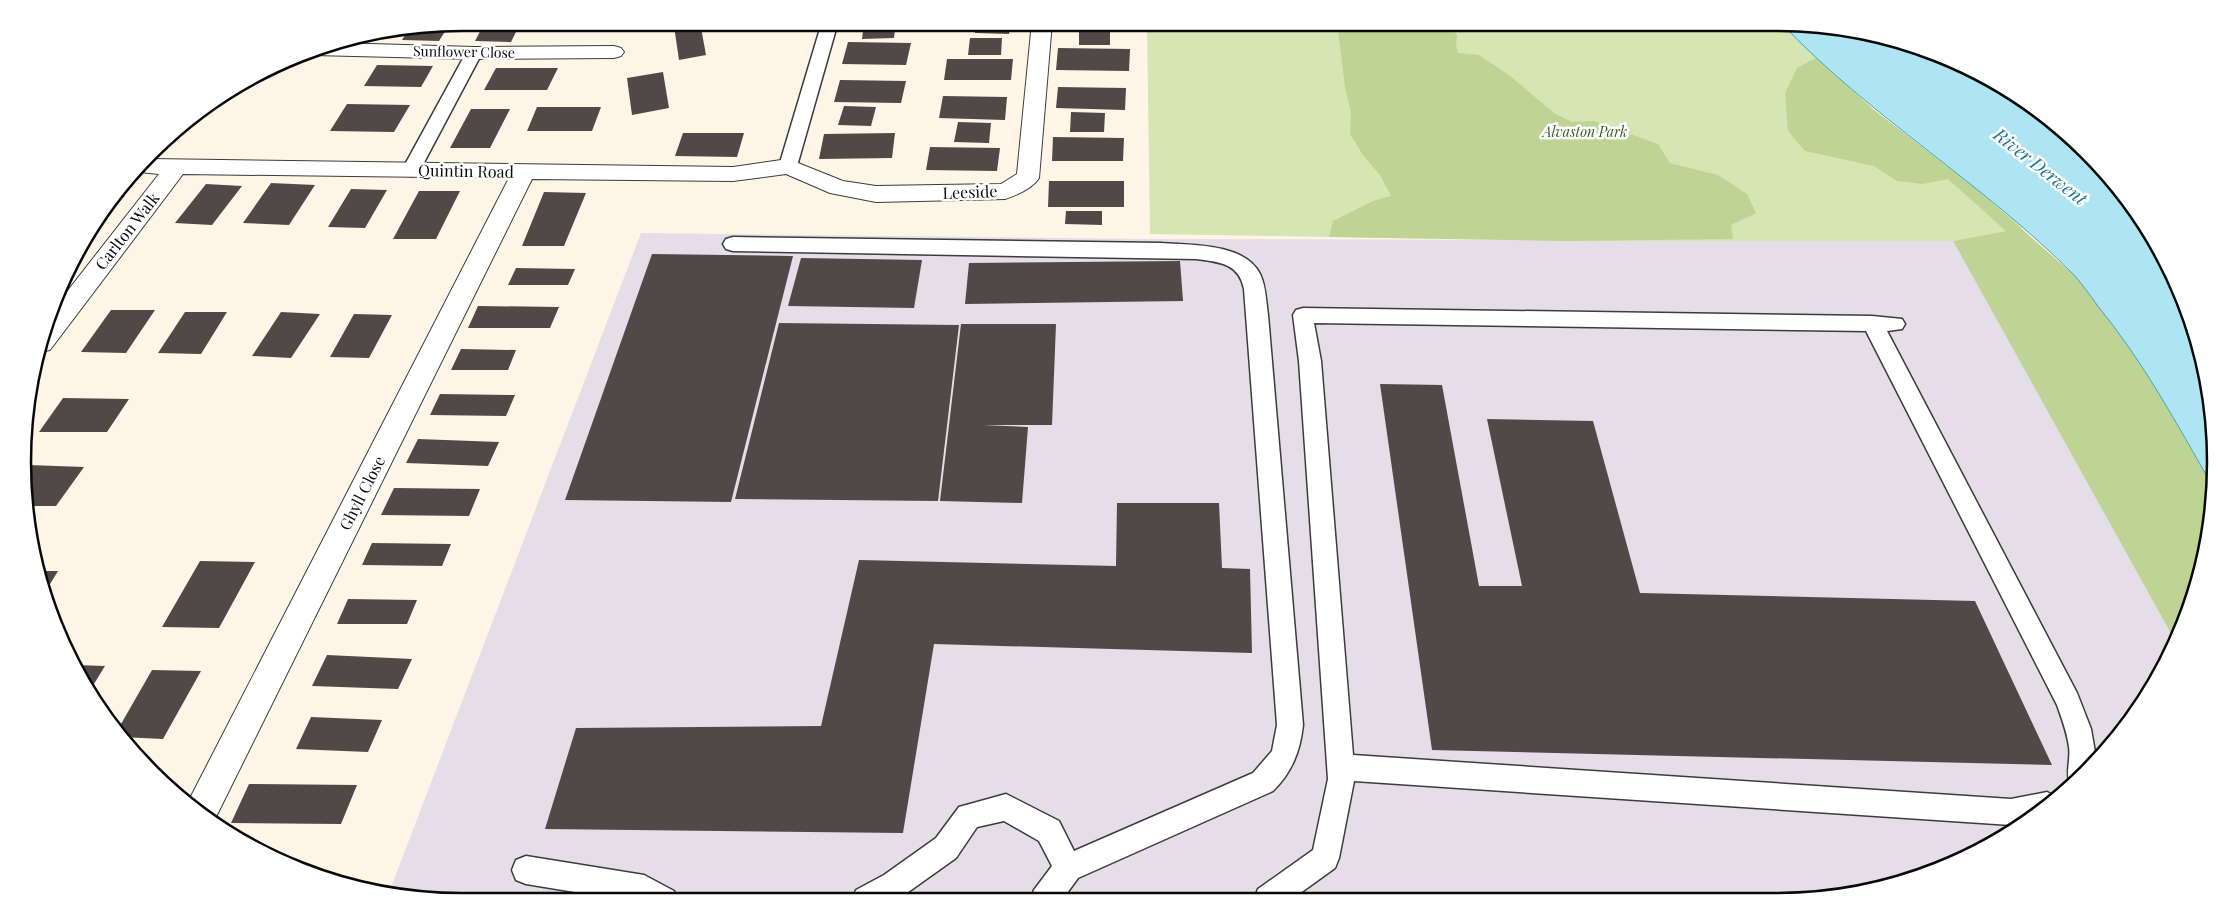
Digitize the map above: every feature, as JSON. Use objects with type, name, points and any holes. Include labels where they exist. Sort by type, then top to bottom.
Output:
[{"type":"street","name":"Leeside","points":[[788,166],[838,188],[876,194],[1005,191],[1028,178],[1041,31]]},
{"type":"street","name":"Sunflower Close","points":[[339,50],[474,53],[614,52]]},
{"type":"street","name":"Quintin Road","points":[[149,166],[733,174],[788,166]]},
{"type":"street","name":"Carlton Walk","points":[[53,327],[177,166]]},
{"type":"street","name":"Ghyll Close","points":[[204,807],[524,172]]},
{"type":"lane","points":[[788,166],[827,31]]},
{"type":"lane","points":[[411,170],[474,53]]},
{"type":"lane","points":[[733,244],[1160,250],[1222,255],[1240,264],[1250,274],[1258,320],[1290,725],[1288,745],[1279,767],[1263,782],[1068,868],[1049,893]]},
{"type":"lane","points":[[1276,893],[1325,858],[1342,779],[1310,361],[1302,315],[1884,323],[2068,701],[2078,725],[2083,765]]},
{"type":"lane","points":[[1341,767],[2010,812],[2033,808]]},
{"type":"lane","points":[[879,893],[894,885],[946,848],[969,816],[1006,807],[1049,831],[1068,868]]},
{"type":"lane","points":[[526,870],[644,889],[651,893]]},
{"type":"shaded area","points":[[641,233],[1150,239],[1953,241],[2171,634],[2149,677],[2118,724],[2081,767],[2038,804],[1991,835],[1941,860],[1887,878],[1832,889],[1776,893],[462,893],[434,892],[391,886]]},
{"type":"green space","name":"Alvaston Park","points":[[1147,31],[1790,32],[1874,110],[1979,191],[2023,228],[1953,241],[1565,241],[1150,234]]},
{"type":"green space","points":[[1338,31],[1454,31],[1457,35],[1456,45],[1458,53],[1479,55],[1509,75],[1554,113],[1572,122],[1594,121],[1658,144],[1670,163],[1718,175],[1747,194],[1756,213],[1731,225],[1733,239],[1565,241],[1329,237],[1333,221],[1373,201],[1391,196],[1380,175],[1363,155],[1350,134],[1351,113],[1345,86]]},
{"type":"green space","points":[[1816,58],[1874,110],[1979,191],[2075,276],[2122,335],[2159,393],[2207,476],[2203,518],[2192,573],[2171,634],[1953,241],[2006,231],[1948,179],[1923,184],[1897,181],[1874,166],[1805,151],[1788,131],[1785,93],[1797,68]]},
{"type":"water","name":"River Derwent","points":[[1789,31],[1832,35],[1860,40],[1914,54],[1941,64],[1967,76],[2015,104],[2038,120],[2081,157],[2118,200],[2134,223],[2162,271],[2174,297],[2192,351],[2198,378],[2206,434],[2207,475],[2173,416],[2129,348],[2074,275],[2002,210],[1889,120],[1815,57]]},
{"type":"building","points":[[480,31],[516,31],[511,42],[475,41]]},
{"type":"building","points":[[675,31],[702,31],[706,55],[679,60]]},
{"type":"building","points":[[863,31],[895,31],[894,38],[862,39]]},
{"type":"building","points":[[975,31],[1010,31],[1009,34],[975,33]]},
{"type":"building","points":[[1079,31],[1110,31],[1110,45],[1079,45]]},
{"type":"building","points":[[445,32],[439,41],[402,40],[405,35]]},
{"type":"building","points":[[970,38],[1002,38],[1001,55],[968,55]]},
{"type":"building","points":[[848,42],[911,43],[906,65],[842,64]]},
{"type":"building","points":[[1058,48],[1130,49],[1129,71],[1056,70]]},
{"type":"building","points":[[947,59],[1013,59],[1011,80],[944,80]]},
{"type":"building","points":[[377,65],[433,66],[421,87],[364,86]]},
{"type":"building","points":[[496,68],[558,68],[547,90],[484,90]]},
{"type":"building","points":[[663,72],[669,108],[632,115],[627,78]]},
{"type":"building","points":[[840,80],[906,81],[901,103],[834,102]]},
{"type":"building","points":[[1058,87],[1126,88],[1125,110],[1056,108]]},
{"type":"building","points":[[943,96],[1007,97],[1005,120],[939,118]]},
{"type":"building","points":[[347,104],[410,105],[394,132],[330,131]]},
{"type":"building","points":[[844,106],[876,107],[871,126],[838,125]]},
{"type":"building","points":[[537,107],[601,107],[592,131],[527,131]]},
{"type":"building","points":[[471,109],[510,109],[490,148],[450,148]]},
{"type":"building","points":[[1071,112],[1105,113],[1104,132],[1070,132]]},
{"type":"building","points":[[958,122],[991,123],[989,143],[954,142]]},
{"type":"building","points":[[683,133],[744,133],[737,157],[675,156]]},
{"type":"building","points":[[895,133],[892,158],[819,159],[824,134]]},
{"type":"building","points":[[1053,137],[1124,138],[1123,161],[1052,161]]},
{"type":"building","points":[[930,147],[1000,148],[997,171],[926,170]]},
{"type":"building","points":[[1049,181],[1124,181],[1124,207],[1048,207]]},
{"type":"building","points":[[271,183],[315,185],[289,225],[243,223]]},
{"type":"building","points":[[206,184],[242,186],[212,225],[175,223]]},
{"type":"building","points":[[351,189],[387,190],[365,228],[328,227]]},
{"type":"building","points":[[419,191],[460,191],[436,239],[393,239]]},
{"type":"building","points":[[544,192],[586,193],[564,246],[522,246]]},
{"type":"building","points":[[1066,211],[1102,211],[1102,225],[1065,224]]},
{"type":"building","points":[[652,254],[793,256],[731,502],[565,500]]},
{"type":"building","points":[[801,258],[922,260],[914,308],[788,306]]},
{"type":"building","points":[[1180,261],[1183,301],[965,304],[969,263]]},
{"type":"building","points":[[516,268],[575,269],[568,285],[508,285]]},
{"type":"building","points":[[478,306],[559,307],[550,328],[468,328]]},
{"type":"building","points":[[111,310],[155,310],[126,353],[81,352]]},
{"type":"building","points":[[185,312],[227,312],[201,354],[158,353]]},
{"type":"building","points":[[281,312],[320,314],[291,358],[252,356]]},
{"type":"building","points":[[354,314],[392,315],[369,358],[330,357]]},
{"type":"building","points":[[779,323],[959,325],[938,501],[735,499]]},
{"type":"building","points":[[961,324],[1056,324],[1052,425],[983,425],[1028,427],[1022,503],[940,501]]},
{"type":"building","points":[[461,349],[516,350],[508,370],[451,370]]},
{"type":"building","points":[[1380,384],[1442,385],[1479,586],[1522,586],[1487,419],[1593,421],[1640,593],[1975,601],[2052,765],[1432,750]]},
{"type":"building","points":[[440,394],[515,395],[506,416],[430,415]]},
{"type":"building","points":[[63,398],[129,399],[107,432],[39,432]]},
{"type":"building","points":[[418,439],[499,442],[488,466],[406,463]]},
{"type":"building","points":[[31,465],[84,467],[56,506],[34,506]]},
{"type":"building","points":[[394,488],[480,489],[469,516],[381,515]]},
{"type":"building","points":[[1117,503],[1219,503],[1222,568],[1250,569],[1252,653],[934,644],[903,833],[545,829],[576,728],[821,726],[859,560],[1116,566]]},
{"type":"building","points":[[372,543],[451,544],[442,566],[362,565]]},
{"type":"building","points":[[200,561],[255,562],[219,628],[162,627]]},
{"type":"building","points":[[46,571],[58,571],[50,585]]},
{"type":"building","points":[[348,599],[417,600],[407,624],[337,624]]},
{"type":"building","points":[[327,655],[412,659],[398,689],[312,686]]},
{"type":"building","points":[[83,665],[105,666],[94,684]]},
{"type":"building","points":[[152,670],[201,671],[163,739],[131,737],[121,725]]},
{"type":"building","points":[[311,717],[382,720],[368,752],[296,749]]},
{"type":"building","points":[[249,784],[357,785],[341,824],[231,823]]}]
